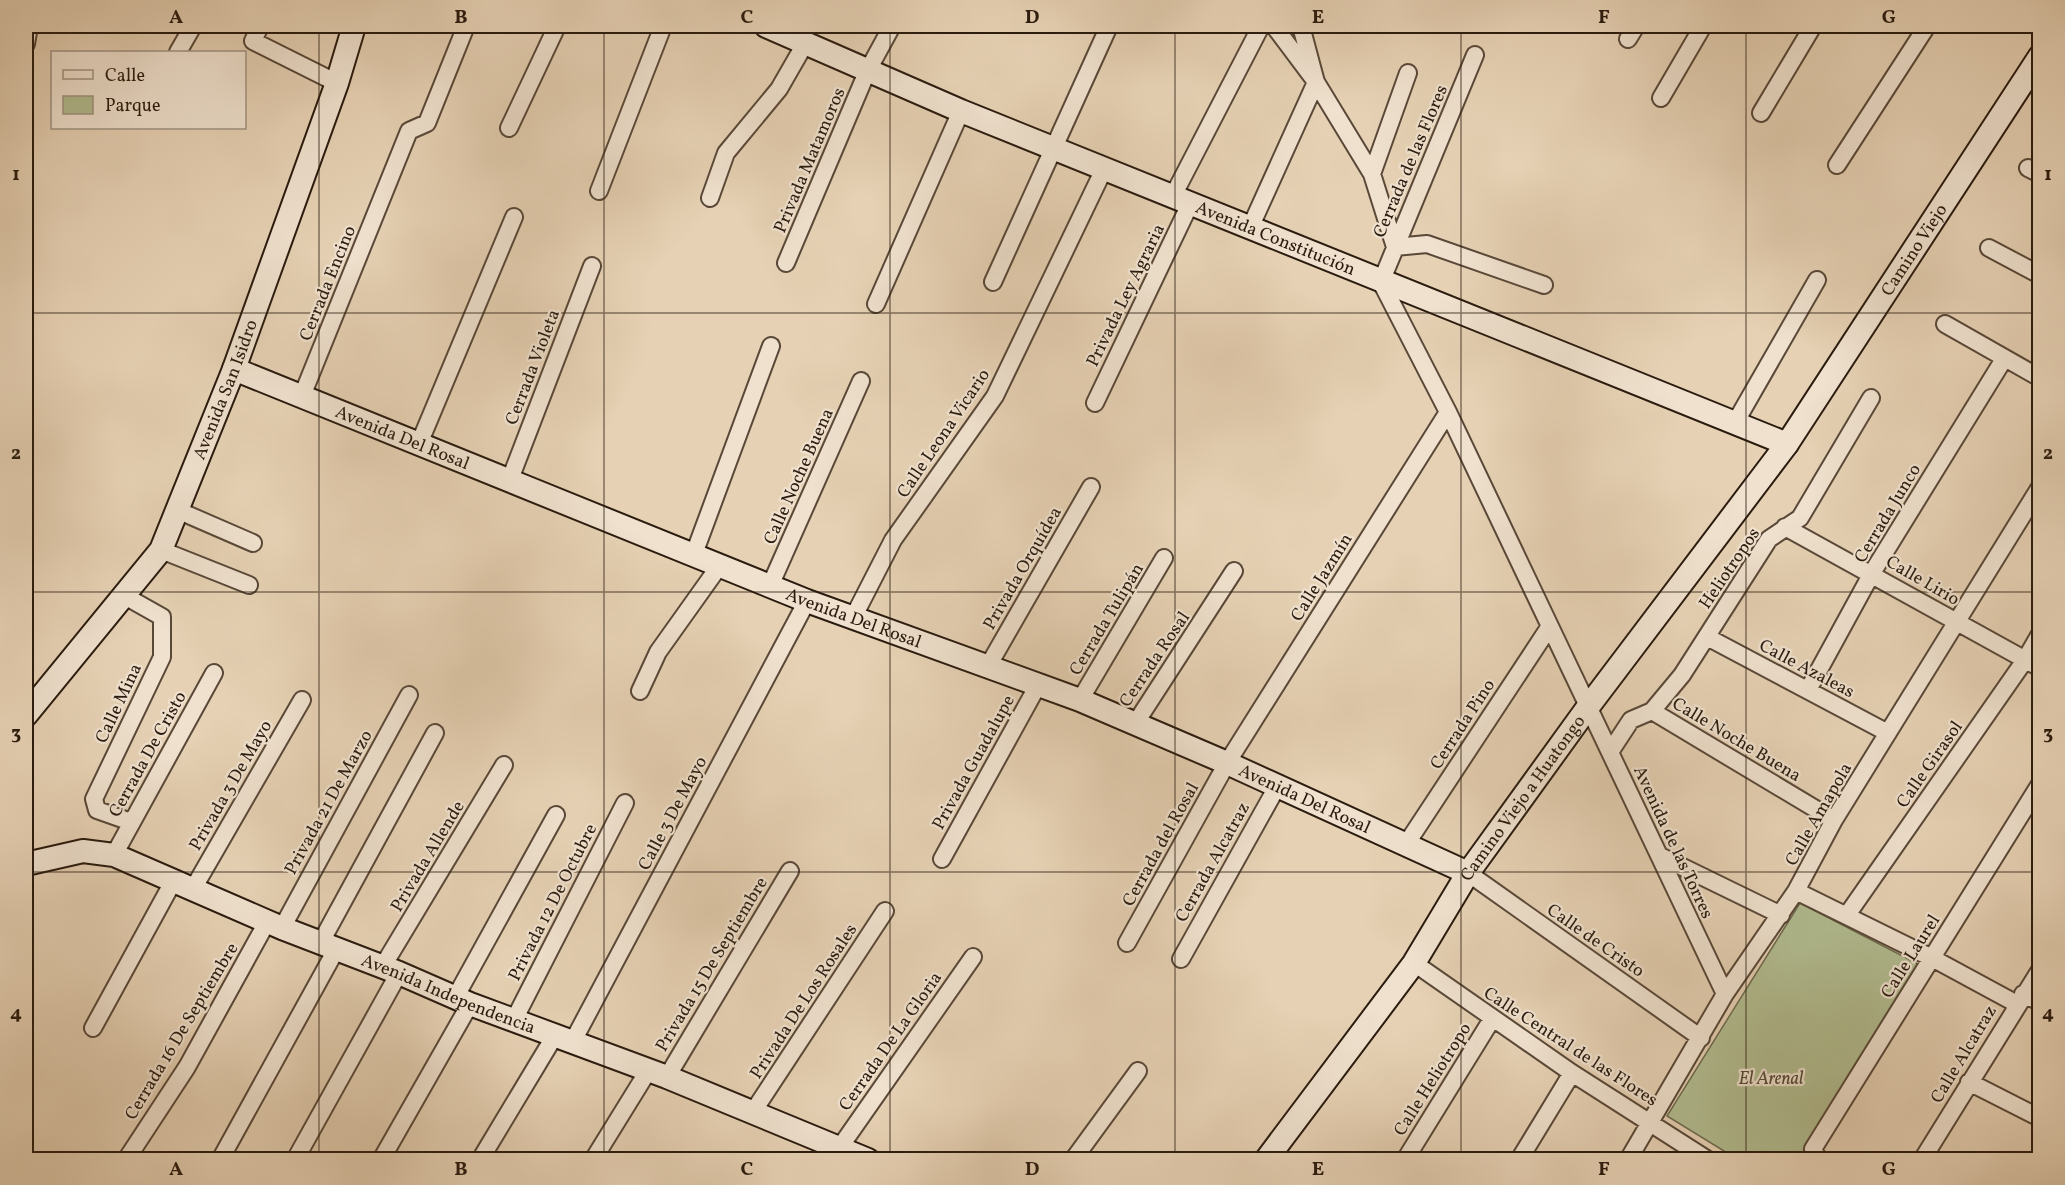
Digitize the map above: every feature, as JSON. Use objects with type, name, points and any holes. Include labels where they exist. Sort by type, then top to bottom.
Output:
[{"type":"main road","name":"Avenida San Isidro","points":[[26,715],[161,550],[234,369],[337,83],[354,26]]},
{"type":"main road","name":"Avenida Constitución","points":[[766,26],[806,42],[867,72],[961,111],[1105,167],[1381,282],[1787,444]]},
{"type":"main road","name":"Camino Viejo","points":[[1787,444],[2040,56]]},
{"type":"main road","name":"Avenida Del Rosal","points":[[234,369],[807,601],[1080,700],[1278,785],[1468,873]]},
{"type":"main road","name":"Camino Viejo a Huatongo","points":[[1266,1160],[1414,963],[1468,873],[1588,707],[1787,444]]},
{"type":"main road","name":"Avenida Independencia","points":[[26,864],[83,851],[102,851],[114,855],[275,925],[463,1001],[753,1112],[835,1153],[868,1160]]},
{"type":"street","points":[[26,44],[29,26]]},
{"type":"street","points":[[179,51],[193,26]]},
{"type":"street","points":[[260,26],[253,41],[337,83]]},
{"type":"street","name":"Cerrada Encino","points":[[303,396],[409,131],[427,123],[466,26]]},
{"type":"street","points":[[509,128],[557,26]]},
{"type":"street","points":[[599,191],[663,26]]},
{"type":"street","name":"Privada Matamoros","points":[[786,263],[867,72],[892,26]]},
{"type":"street","points":[[993,282],[1052,147],[1109,26]]},
{"type":"street","name":"Privada Ley Agraria","points":[[1095,404],[1181,200],[1261,26]]},
{"type":"street","points":[[1274,26],[1316,82],[1372,174],[1395,247],[1427,244],[1544,285]]},
{"type":"street","points":[[1250,228],[1316,82],[1301,26]]},
{"type":"street","points":[[1661,98],[1703,26]]},
{"type":"street","points":[[1761,113],[1813,26]]},
{"type":"street","points":[[1837,165],[1927,26]]},
{"type":"street","points":[[710,198],[726,153],[779,89],[806,42]]},
{"type":"street","name":"Cerrada de las Flores","points":[[1381,282],[1475,55]]},
{"type":"street","points":[[1372,174],[1408,73]]},
{"type":"street","points":[[876,304],[961,111]]},
{"type":"street","name":"Calle Leona Vicario","points":[[853,618],[892,540],[995,396],[1105,167]]},
{"type":"street","points":[[419,444],[465,329],[514,217]]},
{"type":"street","points":[[1989,248],[2040,275]]},
{"type":"street","name":"Cerrada Violeta","points":[[509,482],[592,266]]},
{"type":"street","points":[[1735,423],[1817,279]]},
{"type":"street","name":"Avenida de las Torres","points":[[1381,282],[1448,412],[1725,994]]},
{"type":"street","points":[[1945,324],[2040,378]]},
{"type":"street","points":[[694,554],[771,346]]},
{"type":"street","name":"Cerrada Junco","points":[[1808,690],[1872,573],[2004,359]]},
{"type":"street","name":"Calle Noche Buena","points":[[770,586],[861,381]]},
{"type":"street","name":"Heliotropos","points":[[1610,752],[1631,720],[1652,711],[1682,675],[1768,539],[1800,518],[1871,398]]},
{"type":"street","name":"Calle Jazmín","points":[[1227,763],[1448,412]]},
{"type":"street","name":"Privada Orquídea","points":[[987,668],[1091,487]]},
{"type":"street","name":"Calle Amapola","points":[[1628,1160],[1725,994],[1796,891],[1834,820],[1958,623],[2040,487]]},
{"type":"street","points":[[177,510],[253,543]]},
{"type":"street","name":"Calle Lirio","points":[[1785,527],[1872,573],[2032,664]]},
{"type":"street","points":[[161,550],[249,585]]},
{"type":"street","name":"Cerrada Tulipán","points":[[1080,700],[1164,558]]},
{"type":"street","points":[[640,691],[658,652],[720,565]]},
{"type":"street","name":"Cerrada Rosal","points":[[1135,724],[1234,571]]},
{"type":"street","name":"Calle Mina","points":[[123,595],[162,617],[162,657],[94,799],[97,810],[131,822]]},
{"type":"street","name":"Calle 3 De Mayo","points":[[480,1160],[563,1040],[807,601]]},
{"type":"street","name":"Cerrada Pino","points":[[1407,843],[1550,626]]},
{"type":"street","name":"Calle Girasol","points":[[1847,915],[2032,664],[2040,633]]},
{"type":"street","name":"Calle Azaleas","points":[[1707,637],[1888,734]]},
{"type":"street","name":"Cerrada De Cristo","points":[[114,855],[214,673]]},
{"type":"street","name":"Privada Guadalupe","points":[[942,859],[1038,685]]},
{"type":"street","name":"Privada 21 De Marzo","points":[[275,925],[409,695]]},
{"type":"street","name":"Privada 3 De Mayo","points":[[93,1028],[302,700]]},
{"type":"street","name":"Calle Noche Buena","points":[[1652,711],[1834,820]]},
{"type":"street","points":[[220,1160],[435,733]]},
{"type":"street","name":"Cerrada del Rosal","points":[[1127,943],[1227,763]]},
{"type":"street","name":"Privada Allende","points":[[295,1160],[391,970],[504,765]]},
{"type":"street","name":"Calle Laurel","points":[[1816,1154],[1932,958],[2040,784]]},
{"type":"street","name":"Cerrada Alcatraz","points":[[1181,959],[1278,785]]},
{"type":"street","name":"Privada 12 De Octubre","points":[[513,1020],[625,803]]},
{"type":"street","points":[[381,1160],[556,815]]},
{"type":"street","points":[[1660,856],[1781,915]]},
{"type":"street","name":"Privada 15 De Septiembre","points":[[593,1160],[657,1074],[790,871]]},
{"type":"street","name":"Calle de Cristo","points":[[1468,873],[1701,1038]]},
{"type":"street","points":[[1796,891],[2020,999],[2040,1002]]},
{"type":"street","name":"Privada De Los Rosales","points":[[753,1112],[885,912]]},
{"type":"street","name":"Cerrada 16 De Septiembre","points":[[126,1160],[275,925]]},
{"type":"street","name":"Cerrada De La Gloria","points":[[835,1153],[972,957]]},
{"type":"street","name":"Calle Central de las Flores","points":[[1414,963],[1572,1073],[1707,1160]]},
{"type":"street","name":"Calle Alcatraz","points":[[1922,1160],[2040,970]]},
{"type":"street","name":"Calle Heliotropo","points":[[1405,1160],[1492,1019]]},
{"type":"street","points":[[1072,1160],[1138,1071]]},
{"type":"street","points":[[1519,1160],[1572,1073]]},
{"type":"street","points":[[1969,1082],[2040,1118]]},
{"type":"green space","name":"El Arenal","points":[[1800,903],[1920,965],[1815,1159],[1737,1159],[1667,1116]]}]
